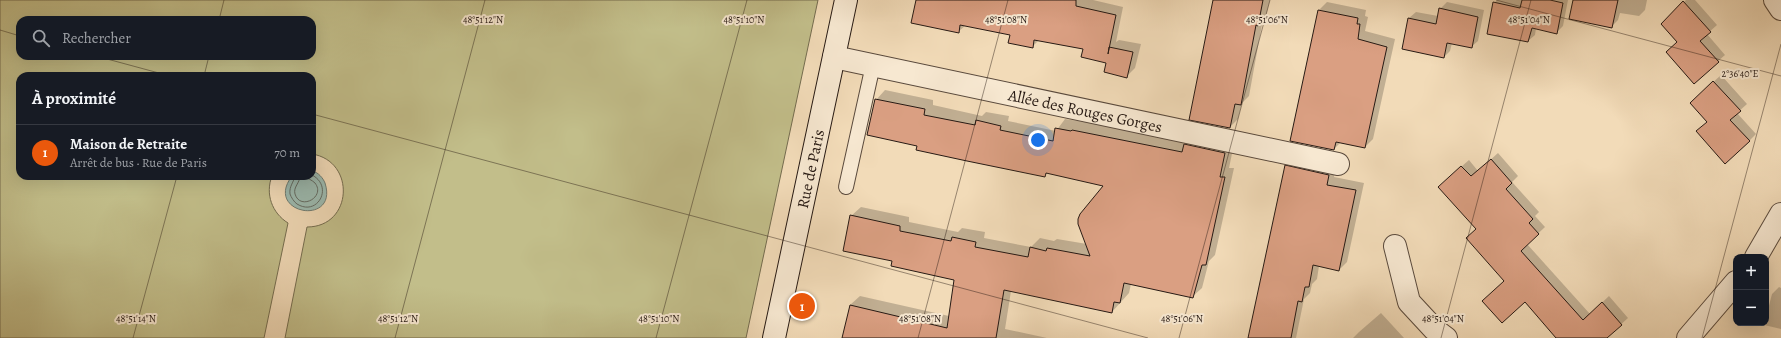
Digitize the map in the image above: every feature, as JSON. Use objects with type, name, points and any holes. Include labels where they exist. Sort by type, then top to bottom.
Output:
[{"type":"street","name":"Rue de Paris","points":[[774,338],[846,0]]},
{"type":"street","points":[[1775,0],[1781,9]]},
{"type":"street","name":"Allée des Rouges Gorges","points":[[834,57],[1338,164]]},
{"type":"street","points":[[1758,254],[1781,214]]},
{"type":"street","points":[[1395,246],[1409,302],[1434,329],[1446,338]]},
{"type":"street","points":[[1688,338],[1733,286]]},
{"type":"lane","points":[[846,187],[873,65]]},
{"type":"shaded area","points":[[0,0],[818,0],[746,338],[285,338],[307,227],[322,224],[333,217],[340,206],[343,193],[342,180],[336,168],[326,159],[316,155],[316,72],[16,72],[16,180],[271,180],[269,190],[271,202],[282,219],[288,223],[264,338],[0,338]]},
{"type":"water","points":[[316,173],[322,177],[325,183],[326,197],[322,206],[313,210],[303,210],[293,207],[287,199],[286,189],[290,180],[316,180]]},
{"type":"building","points":[[916,0],[1076,0],[1076,6],[1116,15],[1109,47],[1133,52],[1127,78],[1104,72],[1106,63],[1081,57],[1083,49],[1034,40],[1033,48],[1008,43],[1010,35],[960,25],[959,33],[911,23]]},
{"type":"building","points":[[1213,0],[1263,0],[1258,26],[1256,25],[1241,105],[1235,104],[1230,128],[1189,120]]},
{"type":"building","points":[[1522,0],[1550,0],[1563,3],[1557,34],[1532,28],[1528,42],[1487,34],[1493,2],[1520,8]]},
{"type":"building","points":[[1573,0],[1618,0],[1612,28],[1569,19]]},
{"type":"building","points":[[1683,1],[1711,32],[1700,41],[1719,62],[1694,84],[1666,52],[1677,42],[1661,24]]},
{"type":"building","points":[[1439,8],[1478,17],[1472,48],[1447,43],[1444,58],[1402,49],[1408,18],[1436,24]]},
{"type":"building","points":[[1318,10],[1358,18],[1357,24],[1360,24],[1358,39],[1387,47],[1365,148],[1336,142],[1334,150],[1290,141]]},
{"type":"building","points":[[1713,81],[1741,111],[1730,120],[1750,141],[1725,164],[1696,131],[1707,122],[1690,103]]},
{"type":"building","points":[[875,99],[925,109],[924,115],[975,125],[976,120],[1001,126],[1000,130],[1053,141],[1055,128],[1182,152],[1184,144],[1225,153],[1220,177],[1225,177],[1206,265],[1202,265],[1193,298],[1124,283],[1120,303],[1114,302],[1112,313],[1004,290],[996,338],[842,338],[850,305],[947,328],[954,280],[891,266],[892,261],[843,251],[850,215],[900,226],[900,231],[951,241],[952,237],[976,242],[975,247],[1028,257],[1030,247],[1046,251],[1047,248],[1090,256],[1078,224],[1078,219],[1080,214],[1103,186],[1046,173],[1045,177],[916,150],[917,146],[867,135]]},
{"type":"building","points":[[1491,159],[1512,183],[1506,189],[1533,219],[1529,223],[1539,234],[1521,251],[1583,320],[1602,302],[1622,325],[1607,338],[1556,338],[1525,302],[1502,323],[1482,301],[1504,281],[1466,238],[1476,229],[1438,187],[1461,166],[1471,176]]},
{"type":"building","points":[[1285,165],[1329,175],[1327,185],[1356,190],[1339,271],[1313,265],[1309,287],[1305,287],[1302,302],[1298,301],[1291,338],[1248,338]]},
{"type":"place","name":"Maison de Retraite","points":[[802,306]]}]
